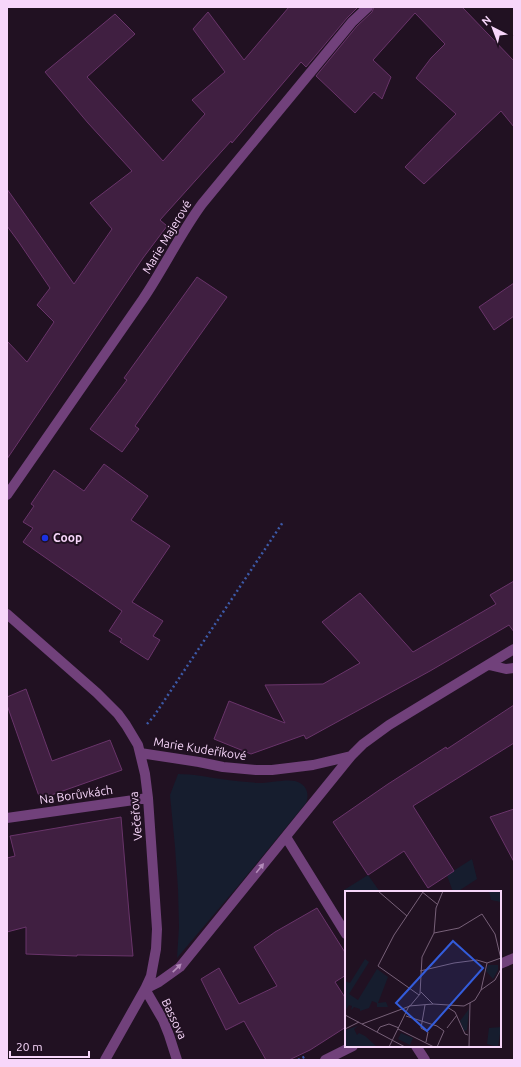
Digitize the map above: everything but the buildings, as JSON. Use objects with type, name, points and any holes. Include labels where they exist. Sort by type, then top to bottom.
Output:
[{"type":"street","name":"Marie Majerové","points":[[7,495],[157,279],[192,218],[202,204],[352,22],[368,7]]},
{"type":"street","name":"Večeřova","points":[[7,614],[97,693],[118,714],[138,745],[145,774],[157,929],[156,949],[151,976],[145,990],[104,1060]]},
{"type":"street","points":[[145,990],[171,975],[180,967],[351,756],[363,744],[390,725],[514,649]]},
{"type":"street","points":[[489,665],[506,669],[514,668]]},
{"type":"street","name":"Marie Kudeříkové","points":[[140,753],[223,767],[256,770],[272,770],[313,765],[351,756]]},
{"type":"street","name":"Na Borůvkách","points":[[7,818],[148,798]]},
{"type":"street","points":[[286,837],[345,932]]},
{"type":"street","points":[[501,964],[514,958]]},
{"type":"street","name":"Bassova","points":[[145,990],[169,1035],[177,1060]]},
{"type":"street","points":[[325,1060],[352,1047]]},
{"type":"street","points":[[417,1047],[425,1060]]},
{"type":"path","points":[[133,736],[154,716],[282,522]]},
{"type":"shaded area","points":[[178,774],[258,783],[287,780],[295,781],[302,784],[306,789],[308,796],[306,803],[177,958],[179,927],[178,889],[170,795]]},
{"type":"shaded area","points":[[472,859],[477,879],[459,891],[453,891],[447,875]]},
{"type":"shaded area","points":[[368,875],[379,891],[345,892],[344,890]]},
{"type":"place","name":"Coop","points":[[45,538]]}]
